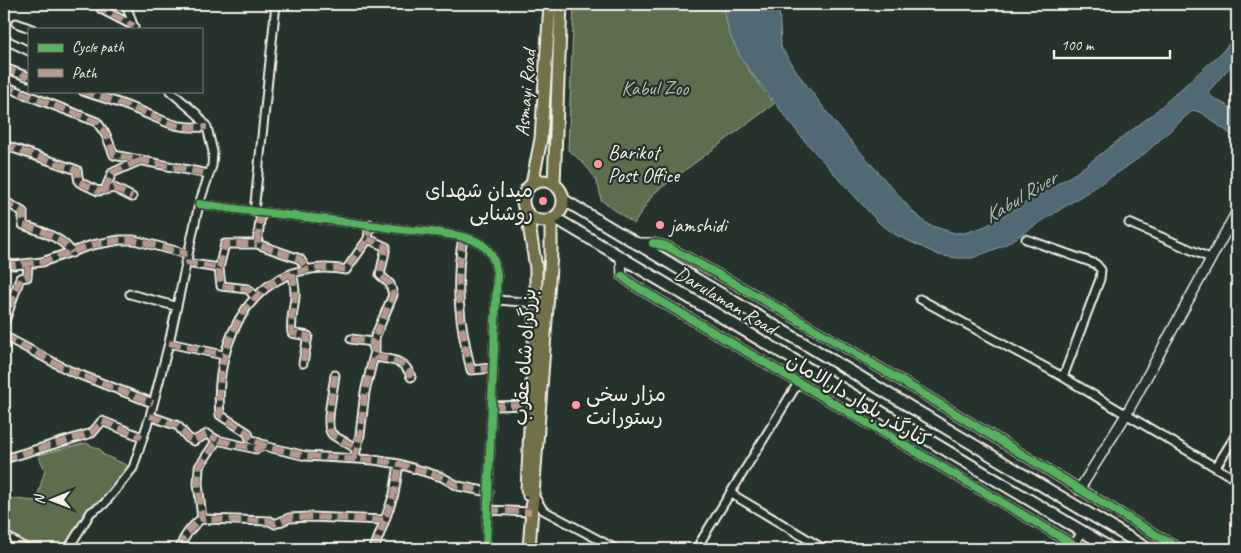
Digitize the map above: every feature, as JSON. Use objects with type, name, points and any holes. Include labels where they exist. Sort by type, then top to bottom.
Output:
[{"type":"highway","name":"Asmayi Road","points":[[532,184],[541,139],[550,4]]},
{"type":"highway","name":"Asmayi Road","points":[[554,184],[561,4]]},
{"type":"highway","points":[[543,181],[554,184],[564,200],[560,213],[553,219],[538,221],[527,212],[523,201],[524,194],[532,184],[543,181]]},
{"type":"highway","name":"بزرگراه شاه عقرب","points":[[527,212],[536,268],[531,405],[531,503]]},
{"type":"highway","name":"بزرگراه شاه عقرب","points":[[531,503],[553,219]]},
{"type":"highway","points":[[529,549],[531,503]]},
{"type":"main road","name":"Darulaman Road","points":[[564,200],[1148,549]]},
{"type":"main road","name":"Darulaman Road","points":[[553,219],[1112,549]]},
{"type":"street","points":[[98,4],[101,9],[134,27]]},
{"type":"street","points":[[126,4],[134,27]]},
{"type":"street","points":[[257,244],[276,4]]},
{"type":"street","points":[[16,24],[29,28]]},
{"type":"street","points":[[4,40],[28,51]]},
{"type":"street","points":[[4,68],[28,76]]},
{"type":"street","points":[[4,86],[98,122],[106,135],[114,155],[208,174]]},
{"type":"street","points":[[86,92],[136,109],[170,125],[185,128],[206,127]]},
{"type":"street","points":[[68,549],[91,512],[104,504],[132,468],[150,416],[169,343],[199,204],[212,166],[213,152],[206,127],[196,114],[171,92]]},
{"type":"street","points":[[4,146],[77,170],[79,182],[98,191],[114,188],[132,197]]},
{"type":"street","points":[[105,190],[112,173],[141,160]]},
{"type":"street","points":[[4,201],[23,212],[23,225],[56,238],[69,248],[72,253]]},
{"type":"street","points":[[199,204],[258,213],[370,224],[474,240],[486,247],[495,260],[497,300],[486,549]]},
{"type":"street","points":[[1079,490],[1126,415],[1237,211]]},
{"type":"street","points":[[1129,223],[1210,258]]},
{"type":"street","points":[[370,224],[368,240],[346,270],[327,267],[293,273],[272,284],[247,305],[230,334],[223,355],[218,393],[220,415],[248,433],[250,439],[265,445],[306,456],[400,464],[442,477],[458,486],[488,492]]},
{"type":"street","points":[[463,238],[457,287],[463,336],[471,370],[493,368]]},
{"type":"street","points":[[1026,239],[1096,264],[1101,270],[1100,279],[1063,377]]},
{"type":"street","points":[[4,263],[14,265],[28,264],[72,253],[92,245],[120,240],[134,240],[187,254]]},
{"type":"street","points":[[354,459],[360,435],[365,392],[375,351],[375,337],[393,295],[390,284],[380,275],[386,247],[368,240]]},
{"type":"street","name":"کنارگذر بلوار دارالامان","points":[[634,243],[653,242],[666,246],[766,299],[880,370],[1180,549]]},
{"type":"street","points":[[256,297],[248,289],[221,286],[220,268],[225,244],[257,244],[300,259],[307,270]]},
{"type":"street","name":"کنارگذر بلوار دارالامان","points":[[621,258],[622,276],[635,286],[1076,548]]},
{"type":"street","points":[[185,263],[220,268]]},
{"type":"street","points":[[4,324],[20,278],[27,276],[28,264]]},
{"type":"street","points":[[293,273],[295,297],[291,316],[291,330],[292,333],[308,336],[303,363]]},
{"type":"street","points":[[130,294],[176,306]]},
{"type":"street","points":[[920,299],[1063,377],[1237,480]]},
{"type":"street","points":[[497,300],[536,303]]},
{"type":"street","points":[[4,336],[70,371],[153,403]]},
{"type":"street","points":[[351,339],[372,342],[376,357],[400,362],[408,368],[411,377]]},
{"type":"street","points":[[169,343],[223,355]]},
{"type":"street","points":[[335,374],[328,423],[330,431],[333,435],[346,440],[356,449]]},
{"type":"street","points":[[696,549],[798,383]]},
{"type":"street","points":[[492,406],[531,405]]},
{"type":"street","points":[[150,416],[178,426],[188,438],[194,441],[207,434],[217,440],[256,449],[265,445]]},
{"type":"street","points":[[4,459],[92,433],[102,421],[142,437]]},
{"type":"street","points":[[1216,467],[1237,433]]},
{"type":"street","points":[[202,518],[198,483],[200,467],[217,440]]},
{"type":"street","points":[[374,549],[394,494],[400,464]]},
{"type":"street","points":[[730,493],[824,549]]},
{"type":"street","points":[[488,510],[531,503],[616,549]]},
{"type":"street","points":[[180,549],[182,540],[192,525],[202,518],[270,521],[275,524],[289,518],[310,517],[385,520]]},
{"type":"street","points":[[1076,548],[1082,531]]},
{"type":"street","points":[[4,535],[27,549]]},
{"type":"green space","name":"Kabul Zoo","points":[[574,4],[723,4],[730,33],[741,57],[774,104],[653,194],[634,224],[601,200],[598,184],[580,160],[568,150]]},
{"type":"green space","points":[[86,443],[101,450],[102,454],[133,468],[118,489],[95,508],[68,549],[4,549],[4,498],[36,501],[45,470],[38,455]]},
{"type":"water","points":[[723,4],[779,4],[781,47],[799,75],[835,123],[914,213],[929,225],[954,233],[965,233],[986,226],[1076,173],[1153,114],[1221,53],[1237,35],[1237,59],[1208,92],[1213,98],[1237,111],[1237,139],[1202,113],[1193,110],[1144,154],[1122,170],[1003,246],[972,258],[939,255],[896,235],[878,222],[803,139],[742,60],[729,33]]},
{"type":"marked path","points":[[98,4],[101,9],[134,26]]},
{"type":"marked path","points":[[4,68],[28,77]]},
{"type":"marked path","points":[[4,86],[97,122],[106,135],[114,155],[208,174]]},
{"type":"marked path","points":[[86,92],[129,106],[169,123],[185,127],[207,127]]},
{"type":"marked path","points":[[4,145],[77,170],[79,182],[98,191],[114,188],[132,197]]},
{"type":"marked path","points":[[105,190],[112,173],[141,160]]},
{"type":"marked path","points":[[4,201],[23,212],[23,225],[44,232],[57,239],[68,247],[72,253]]},
{"type":"marked path","points":[[261,213],[257,244],[300,259],[307,270]]},
{"type":"marked path","points":[[370,224],[368,239],[346,270],[314,269],[287,275],[265,289],[247,308],[233,332],[224,358],[220,386],[220,415],[248,433],[250,439],[268,447],[306,456],[374,460],[399,464],[442,477],[458,486],[489,492]]},
{"type":"marked path","points":[[463,238],[460,255],[459,288],[461,321],[467,354],[471,370],[493,368]]},
{"type":"marked path","points":[[354,459],[360,435],[365,392],[375,351],[375,337],[393,295],[390,284],[380,275],[386,247],[368,239]]},
{"type":"marked path","points":[[4,263],[14,265],[42,262],[92,245],[120,240],[134,240],[187,254]]},
{"type":"marked path","points":[[219,268],[225,244],[257,244]]},
{"type":"marked path","points":[[185,263],[219,268],[221,286],[248,289],[255,297]]},
{"type":"marked path","points":[[4,324],[20,278],[27,277],[28,264]]},
{"type":"marked path","points":[[293,273],[295,294],[292,333],[308,336],[303,363]]},
{"type":"marked path","points":[[4,336],[70,371],[153,403]]},
{"type":"marked path","points":[[351,339],[372,342],[376,357],[393,360],[402,364],[409,371],[411,377]]},
{"type":"marked path","points":[[169,343],[223,355]]},
{"type":"marked path","points":[[335,375],[329,415],[330,430],[334,436],[356,449]]},
{"type":"marked path","points":[[492,406],[531,405]]},
{"type":"marked path","points":[[150,416],[178,426],[188,438],[194,441],[207,434],[217,440]]},
{"type":"marked path","points":[[4,459],[92,433],[102,421],[142,437]]},
{"type":"marked path","points":[[265,445],[256,449],[217,440],[199,467],[198,483],[202,519],[270,521],[275,524],[289,518],[310,517],[385,520],[394,494],[399,464]]},
{"type":"marked path","points":[[488,510],[531,512]]},
{"type":"marked path","points":[[180,549],[188,532],[202,518]]},
{"type":"marked path","points":[[374,549],[385,520]]},
{"type":"cycle path","points":[[199,204],[446,234],[473,240],[488,249],[493,258],[497,275],[486,549]]},
{"type":"cycle path","points":[[653,243],[666,246],[860,356],[1180,549]]},
{"type":"cycle path","points":[[622,276],[635,286],[1081,549]]},
{"type":"place","name":"Barikot Post Office","points":[[598,164]]},
{"type":"place","name":"میدان شهدای روشنایی","points":[[543,201]]},
{"type":"place","name":"jamshidi","points":[[660,225]]},
{"type":"place","name":"مزار سخی رستورانت","points":[[576,405]]},
{"type":"water label","name":"Kabul River","points":[[1020,197]]}]
